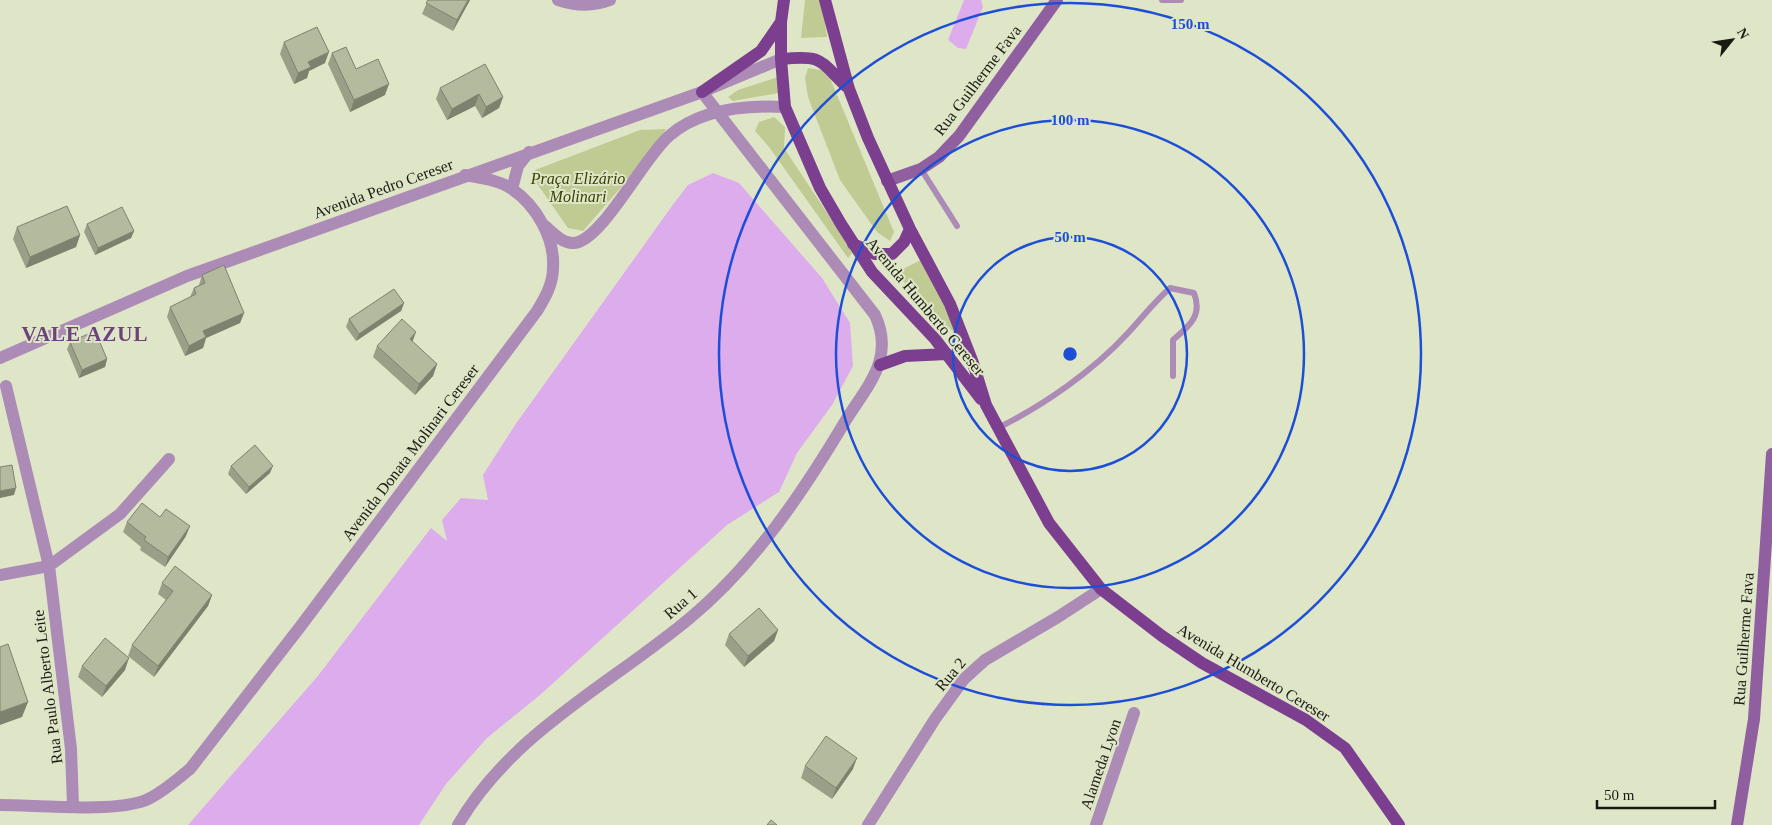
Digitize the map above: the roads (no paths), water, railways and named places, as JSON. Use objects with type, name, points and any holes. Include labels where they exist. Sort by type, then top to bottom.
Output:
[{"type":"main road","name":"Avenida Humberto Cereser","points":[[784,0],[781,22],[781,59],[785,107],[820,188],[854,244],[884,286],[947,354],[986,405],[1049,523],[1101,589],[1162,636],[1202,663],[1266,697],[1333,738],[1345,748],[1362,769],[1400,825]]},
{"type":"main road","name":"Avenida Humberto Cereser","points":[[825,0],[849,89],[887,180],[910,229],[950,304],[973,363],[986,405]]},
{"type":"main road","points":[[702,92],[761,51],[781,22]]},
{"type":"main road","points":[[781,59],[810,57],[818,59],[849,89]]},
{"type":"main road","points":[[854,244],[875,254],[892,254],[904,242],[910,229]]},
{"type":"main road","points":[[880,364],[905,356],[947,354]]},
{"type":"street","points":[[558,0],[576,6],[602,3],[610,0]]},
{"type":"street","name":"Rua Guilherme Fava","points":[[887,180],[921,169],[939,157],[959,136],[1057,0]]},
{"type":"street","name":"Avenida Pedro Cereser","points":[[0,358],[187,276],[529,152],[702,92],[781,59]]},
{"type":"street","points":[[702,92],[875,314],[882,332],[883,346],[880,364]]},
{"type":"street","points":[[465,175],[485,179],[512,189],[524,199],[543,225],[564,242],[573,244],[583,241],[602,224],[657,148],[669,136],[696,120],[719,113],[762,106],[785,107]]},
{"type":"street","points":[[512,189],[518,166],[529,152]]},
{"type":"street","name":"Avenida Donata Molinari Cereser","points":[[0,804],[118,806],[146,800],[169,786],[190,769],[217,736],[537,311],[551,284],[554,269],[553,254],[543,225]]},
{"type":"street","name":"Rua 1","points":[[458,825],[470,805],[511,756],[544,727],[691,617],[738,572],[807,484],[880,364]]},
{"type":"street","name":"Rua Paulo Alberto Leite","points":[[6,386],[49,566],[71,749],[73,806]]},
{"type":"street","name":"Rua Guilherme Fava","points":[[1737,825],[1754,719],[1772,454]]},
{"type":"street","points":[[0,575],[49,566],[120,514],[169,459]]},
{"type":"street","name":"Rua 2","points":[[868,825],[935,719],[964,679],[984,660],[1058,617],[1101,589]]},
{"type":"street","name":"Alameda Lyon","points":[[1096,825],[1134,713]]},
{"type":"lane","points":[[1162,0],[1181,0]]},
{"type":"lane","points":[[921,169],[957,226]]},
{"type":"lane","points":[[998,428],[1040,406],[1083,372],[1128,334],[1156,301],[1170,288],[1194,293],[1198,303],[1193,323],[1174,340],[1172,376]]},
{"type":"district","name":"VALE AZUL","points":[[85,334]]},
{"type":"park label","name":"Praça Elizário Molinari","points":[[578,187]]}]
